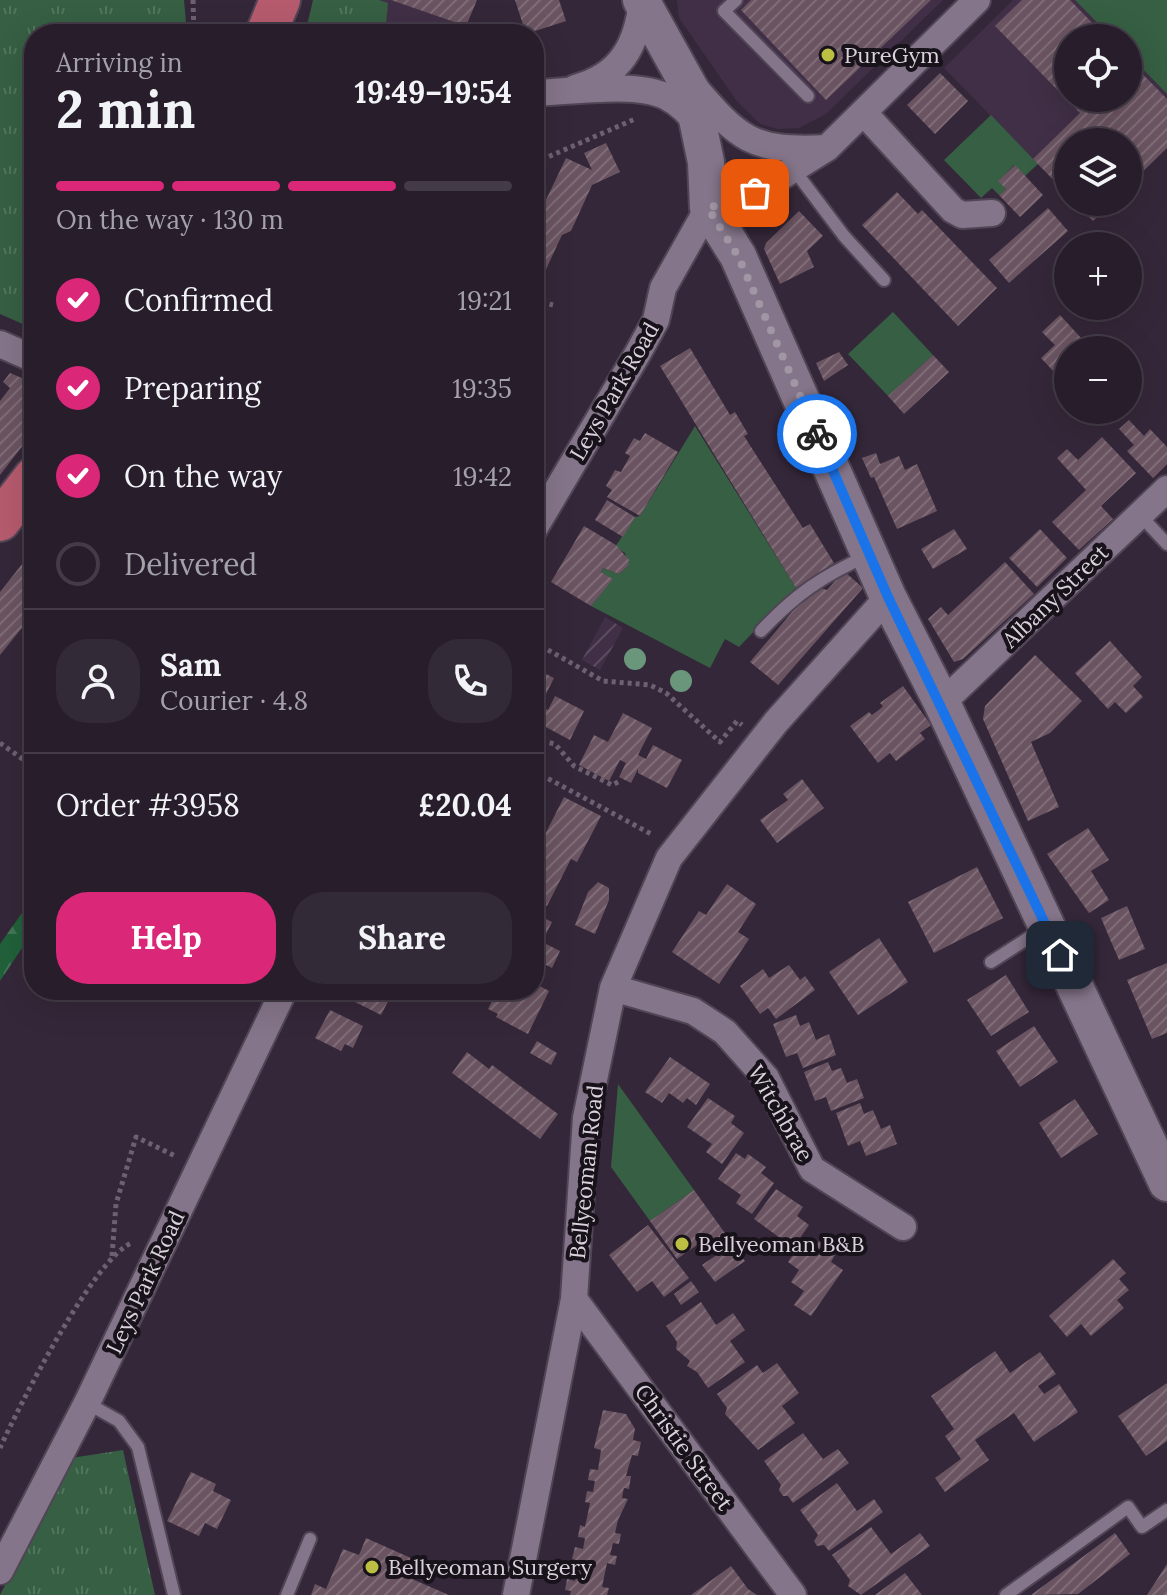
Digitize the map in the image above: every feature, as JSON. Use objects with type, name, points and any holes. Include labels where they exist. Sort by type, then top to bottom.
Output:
[{"type":"main road","points":[[251,24],[252,0]]},
{"type":"main road","points":[[270,24],[280,0]]},
{"type":"main road","points":[[0,521],[24,490]]},
{"type":"street","points":[[642,0],[685,76],[718,115],[751,142],[783,149],[827,148]]},
{"type":"street","points":[[547,92],[592,81],[625,59],[638,32],[642,0]]},
{"type":"street","points":[[708,208],[755,193],[795,171],[827,148],[977,0]]},
{"type":"street","points":[[685,76],[700,127],[706,162],[708,208],[738,256],[888,597],[942,703],[1167,1183]]},
{"type":"street","points":[[547,92],[657,93],[684,108],[700,127]]},
{"type":"street","points":[[864,113],[953,210],[962,215],[992,213]]},
{"type":"street","name":"Leys Park Road","points":[[544,512],[656,320],[663,288],[708,208]]},
{"type":"street","points":[[0,344],[24,355]]},
{"type":"street","name":"Albany Street","points":[[942,703],[1167,489]]},
{"type":"street","name":"Bellyeoman Road","points":[[516,1595],[574,1299],[586,1118],[613,988],[669,858],[776,722],[888,597]]},
{"type":"street","name":"Witchbrae","points":[[613,988],[693,1011],[725,1032],[766,1078],[812,1169],[903,1227]]},
{"type":"street","name":"Leys Park Road","points":[[0,1571],[87,1403],[279,1000]]},
{"type":"street","name":"Christie Street","points":[[574,1299],[793,1595]]},
{"type":"lane","points":[[736,0],[724,11],[808,96]]},
{"type":"lane","points":[[795,171],[844,236],[884,280]]},
{"type":"lane","points":[[1140,515],[1167,544]]},
{"type":"lane","points":[[761,631],[792,598],[831,572],[870,555]]},
{"type":"lane","points":[[991,962],[1047,927]]},
{"type":"lane","points":[[87,1403],[119,1421],[138,1447],[174,1595]]},
{"type":"lane","points":[[1006,1595],[1128,1507],[1142,1527],[1167,1510]]},
{"type":"lane","points":[[287,1595],[310,1539]]},
{"type":"path","points":[[193,0],[194,24]]},
{"type":"path","points":[[544,156],[644,115]]},
{"type":"path","points":[[544,303],[553,305]]},
{"type":"path","points":[[544,648],[603,681],[650,685],[666,693],[720,742],[737,721]]},
{"type":"path","points":[[544,741],[555,744],[574,766],[612,785],[620,781]]},
{"type":"path","points":[[0,743],[24,760]]},
{"type":"path","points":[[544,776],[651,834]]},
{"type":"path","points":[[112,1257],[116,1204],[136,1137],[181,1159]]},
{"type":"path","points":[[0,1448],[60,1336],[112,1257],[123,1246],[143,1240]]},
{"type":"shaded area","points":[[379,0],[477,0],[467,24],[385,24],[388,3]]},
{"type":"shaded area","points":[[677,0],[943,0],[826,114],[799,128],[777,129],[760,124],[736,100],[679,18]]},
{"type":"shaded area","points":[[1013,0],[1075,0],[1098,24],[1054,24],[1054,112],[1142,112],[1142,68],[1167,94],[1167,148],[1142,172],[1142,128],[1054,128],[1054,181],[944,68]]},
{"type":"shaded area","points":[[605,617],[623,628],[600,670],[582,660]]},
{"type":"green space","points":[[0,0],[184,0],[186,24],[24,24],[24,325],[0,314]]},
{"type":"green space","points":[[313,0],[379,0],[388,3],[386,24],[307,24]]},
{"type":"green space","points":[[1075,0],[1167,0],[1167,94],[1142,68],[1142,24],[1098,24]]},
{"type":"green space","points":[[991,115],[1038,164],[1025,176],[1014,165],[999,181],[1006,189],[999,195],[992,188],[981,198],[944,160]]},
{"type":"green space","points":[[893,312],[933,355],[888,396],[848,354]]},
{"type":"green space","points":[[695,426],[796,588],[739,647],[725,639],[710,668],[591,606],[612,579],[601,572],[603,568],[619,574],[628,566],[625,553],[615,547],[635,517],[640,516]]},
{"type":"green space","points":[[24,910],[24,945],[0,981],[0,944]]},
{"type":"green space","points":[[618,1084],[694,1190],[650,1221],[611,1167]]},
{"type":"green space","points":[[123,1450],[155,1595],[0,1595],[71,1458]]},
{"type":"building","points":[[391,0],[477,0],[467,24]]},
{"type":"building","points":[[515,0],[559,0],[566,21],[544,28],[544,24],[523,24]]},
{"type":"building","name":"PureGym","points":[[751,0],[931,0],[826,100],[741,10]]},
{"type":"building","points":[[1022,0],[1070,0],[1093,24],[1054,24],[1054,86],[995,26]]},
{"type":"building","points":[[940,73],[968,101],[935,134],[907,105]]},
{"type":"building","points":[[1142,73],[1167,99],[1167,148],[1142,172],[1142,128],[1065,128],[1080,113],[1142,112]]},
{"type":"building","points":[[1054,138],[1054,181],[1033,159]]},
{"type":"building","points":[[606,143],[620,172],[592,185],[571,231],[562,235],[544,274],[544,204],[566,158],[592,170],[584,153]]},
{"type":"building","points":[[1015,165],[1043,195],[1020,217],[999,195],[1006,189],[998,181]]},
{"type":"building","points":[[897,192],[918,214],[922,210],[997,288],[958,326],[862,225]]},
{"type":"building","points":[[1048,208],[1068,231],[1054,232],[1054,243],[1009,283],[989,260]]},
{"type":"building","points":[[799,211],[823,236],[807,251],[814,267],[780,284],[764,249],[766,243]]},
{"type":"building","points":[[1055,320],[1065,320],[1079,336],[1054,336],[1054,344],[1042,332]]},
{"type":"building","points":[[1054,346],[1054,372],[1041,358]]},
{"type":"building","points":[[690,348],[730,415],[735,412],[748,434],[744,436],[803,528],[810,524],[834,563],[796,588],[660,366]]},
{"type":"building","points":[[839,352],[848,365],[824,381],[816,363]]},
{"type":"building","points":[[933,355],[949,372],[904,414],[888,396]]},
{"type":"building","points":[[10,373],[24,379],[24,444],[0,475],[0,401],[10,388],[3,382]]},
{"type":"building","points":[[1125,424],[1133,424],[1144,436],[1150,429],[1167,447],[1167,464],[1153,478],[1127,451],[1134,445],[1119,429]]},
{"type":"building","points":[[645,433],[678,452],[640,516],[607,497],[612,490],[606,486],[615,470],[621,472],[630,456],[625,453],[634,438],[640,441]]},
{"type":"building","points":[[1102,437],[1136,473],[1101,506],[1113,519],[1079,550],[1052,522],[1086,490],[1057,458],[1067,449],[1078,460]]},
{"type":"building","points":[[876,453],[880,464],[899,456],[905,470],[917,464],[937,511],[897,529],[862,458]]},
{"type":"building","points":[[607,500],[635,517],[623,537],[595,520]]},
{"type":"building","points":[[584,526],[616,545],[629,560],[628,566],[619,574],[603,568],[601,572],[613,579],[591,606],[551,582]]},
{"type":"building","points":[[954,529],[967,549],[933,569],[921,549]]},
{"type":"building","points":[[1040,529],[1067,558],[1037,587],[1009,558]]},
{"type":"building","points":[[24,562],[24,625],[0,655],[0,592]]},
{"type":"building","points":[[1005,562],[1034,594],[963,659],[954,662],[928,619],[941,607],[948,615]]},
{"type":"building","points":[[844,571],[863,588],[778,685],[750,662],[807,594],[817,587],[827,590]]},
{"type":"building","points":[[1110,641],[1142,677],[1133,686],[1143,697],[1126,713],[1115,702],[1108,709],[1075,673]]},
{"type":"building","points":[[1035,655],[1082,701],[1050,733],[1031,742],[1059,807],[1028,821],[983,719],[985,706]]},
{"type":"building","points":[[544,673],[554,678],[544,698]]},
{"type":"building","points":[[903,686],[931,725],[920,733],[925,739],[896,761],[890,753],[878,763],[850,726],[869,712],[872,715],[880,709],[883,706],[880,703]]},
{"type":"building","points":[[555,696],[584,711],[570,740],[544,726],[544,708],[548,710]]},
{"type":"building","points":[[623,713],[652,728],[638,755],[646,759],[653,745],[682,760],[667,788],[638,773],[638,769],[631,783],[619,777],[626,763],[620,760],[609,781],[579,765],[594,735],[608,742]]},
{"type":"building","points":[[802,779],[824,808],[777,843],[760,820],[788,800],[783,794]]},
{"type":"building","points":[[564,797],[601,816],[577,862],[571,859],[547,906],[544,904],[544,836]]},
{"type":"building","points":[[1088,828],[1109,860],[1091,871],[1109,900],[1089,913],[1047,854]]},
{"type":"building","points":[[977,867],[1003,918],[934,953],[908,902]]},
{"type":"building","points":[[598,882],[609,888],[609,900],[595,934],[575,925],[588,892]]},
{"type":"building","points":[[727,884],[756,904],[738,932],[749,939],[719,984],[672,952],[699,911],[706,915]]},
{"type":"building","points":[[1127,906],[1145,949],[1119,960],[1101,918]]},
{"type":"building","points":[[544,918],[552,922],[544,938]]},
{"type":"building","points":[[879,938],[908,982],[858,1015],[829,972]]},
{"type":"building","points":[[544,943],[560,951],[552,968],[544,964]]},
{"type":"building","points":[[1167,963],[1167,1033],[1152,1039],[1127,980]]},
{"type":"building","points":[[789,965],[800,980],[805,976],[815,990],[776,1019],[768,1008],[760,1014],[740,986],[763,969],[769,978]]},
{"type":"building","points":[[1006,975],[1029,1012],[991,1036],[967,1000]]},
{"type":"building","points":[[544,988],[549,991],[528,1034],[496,1017],[498,1014],[488,1009],[493,1000],[544,1000]]},
{"type":"building","points":[[351,1000],[389,1000],[381,1015]]},
{"type":"building","points":[[330,1010],[363,1026],[353,1048],[345,1044],[341,1051],[315,1038]]},
{"type":"building","points":[[796,1015],[800,1026],[809,1022],[816,1040],[829,1034],[836,1055],[803,1068],[797,1053],[786,1057],[773,1024]]},
{"type":"building","points":[[1034,1026],[1058,1062],[1020,1087],[996,1051]]},
{"type":"building","points":[[537,1041],[557,1053],[551,1065],[530,1053]]},
{"type":"building","points":[[467,1052],[489,1069],[492,1065],[558,1114],[540,1139],[452,1073]]},
{"type":"building","points":[[670,1057],[710,1084],[696,1105],[687,1098],[683,1103],[669,1093],[662,1103],[645,1092]]},
{"type":"building","points":[[828,1062],[832,1071],[841,1068],[847,1083],[857,1079],[864,1098],[831,1111],[826,1097],[815,1101],[804,1072]]},
{"type":"building","points":[[708,1098],[735,1116],[731,1123],[744,1133],[722,1164],[706,1152],[712,1144],[687,1127]]},
{"type":"building","points":[[1075,1099],[1098,1134],[1061,1158],[1039,1123]]},
{"type":"building","points":[[860,1103],[864,1114],[873,1110],[881,1129],[890,1125],[897,1144],[866,1156],[860,1141],[848,1146],[836,1113]]},
{"type":"building","points":[[736,1153],[745,1159],[748,1154],[766,1167],[761,1173],[774,1183],[752,1214],[736,1203],[741,1195],[718,1179]]},
{"type":"building","points":[[776,1189],[803,1207],[797,1216],[809,1225],[788,1255],[774,1245],[780,1238],[754,1219]]},
{"type":"building","name":"Bellyeoman B&B","points":[[694,1190],[745,1261],[715,1282],[702,1265],[721,1252],[710,1236],[677,1259],[650,1221]]},
{"type":"building","points":[[648,1225],[689,1278],[664,1297],[652,1281],[637,1292],[609,1255]]},
{"type":"building","points":[[804,1238],[815,1246],[819,1241],[836,1253],[831,1262],[843,1270],[811,1316],[794,1305],[804,1291],[791,1282],[799,1270],[788,1262]]},
{"type":"building","points":[[1113,1259],[1126,1273],[1119,1279],[1129,1290],[1117,1300],[1124,1308],[1091,1336],[1081,1324],[1067,1337],[1049,1316]]},
{"type":"building","points":[[691,1281],[699,1292],[681,1305],[674,1294]]},
{"type":"building","points":[[701,1302],[716,1325],[733,1313],[745,1330],[730,1341],[745,1362],[708,1388],[697,1372],[687,1366],[690,1361],[676,1349],[677,1342],[666,1326]]},
{"type":"building","points":[[995,1351],[1010,1373],[1040,1352],[1056,1374],[1038,1386],[1044,1394],[1059,1384],[1078,1412],[1034,1442],[1014,1413],[975,1440],[989,1460],[945,1492],[935,1478],[961,1459],[945,1436],[954,1429],[931,1396]]},
{"type":"building","points":[[777,1363],[799,1393],[782,1406],[795,1423],[758,1450],[725,1414],[727,1408],[717,1394],[757,1365],[763,1373]]},
{"type":"building","points":[[1167,1383],[1167,1441],[1146,1456],[1118,1416]]},
{"type":"building","points":[[603,1410],[626,1414],[635,1429],[633,1440],[641,1442],[638,1456],[632,1455],[626,1476],[631,1476],[629,1489],[624,1488],[622,1498],[628,1499],[615,1533],[621,1534],[619,1544],[613,1543],[610,1555],[617,1556],[615,1565],[607,1563],[602,1587],[609,1588],[607,1595],[570,1595],[571,1591],[565,1590],[567,1579],[575,1581],[580,1561],[572,1559],[575,1547],[583,1549],[585,1538],[578,1537],[580,1525],[585,1527],[590,1503],[585,1502],[587,1491],[593,1492],[595,1481],[588,1480],[590,1469],[598,1470],[601,1450],[594,1448]]},
{"type":"building","points":[[803,1433],[823,1459],[838,1449],[849,1463],[793,1503],[788,1496],[783,1496],[779,1490],[781,1485],[764,1461]]},
{"type":"building","points":[[191,1472],[216,1484],[213,1491],[231,1500],[217,1529],[205,1523],[199,1536],[167,1521]]},
{"type":"building","points":[[837,1483],[857,1511],[874,1499],[883,1512],[829,1551],[824,1545],[817,1546],[814,1541],[818,1535],[800,1510]]},
{"type":"building","points":[[871,1527],[891,1554],[920,1533],[930,1546],[861,1595],[848,1586],[850,1580],[832,1555]]},
{"type":"building","points":[[1115,1533],[1130,1554],[1078,1594],[1031,1595]]},
{"type":"building","name":"Bellyeoman Surgery","points":[[366,1538],[413,1559],[405,1576],[449,1595],[311,1595],[315,1584],[326,1589],[343,1549],[359,1555]]},
{"type":"building","points":[[1167,1564],[1167,1595],[1147,1595]]},
{"type":"building","points":[[731,1566],[748,1589],[757,1595],[691,1595]]},
{"type":"building","points":[[905,1573],[922,1595],[875,1595]]},
{"type":"way so far","points":[[755,193],[708,208],[738,256],[817,434]]},
{"type":"place","name":"PureGym","points":[[828,55]]},
{"type":"place","name":"Bellyeoman B&B","points":[[682,1244]]},
{"type":"place","name":"Bellyeoman Surgery","points":[[372,1567]]},
{"type":"route","points":[[817,434],[888,597],[942,703],[1060,955]]}]
